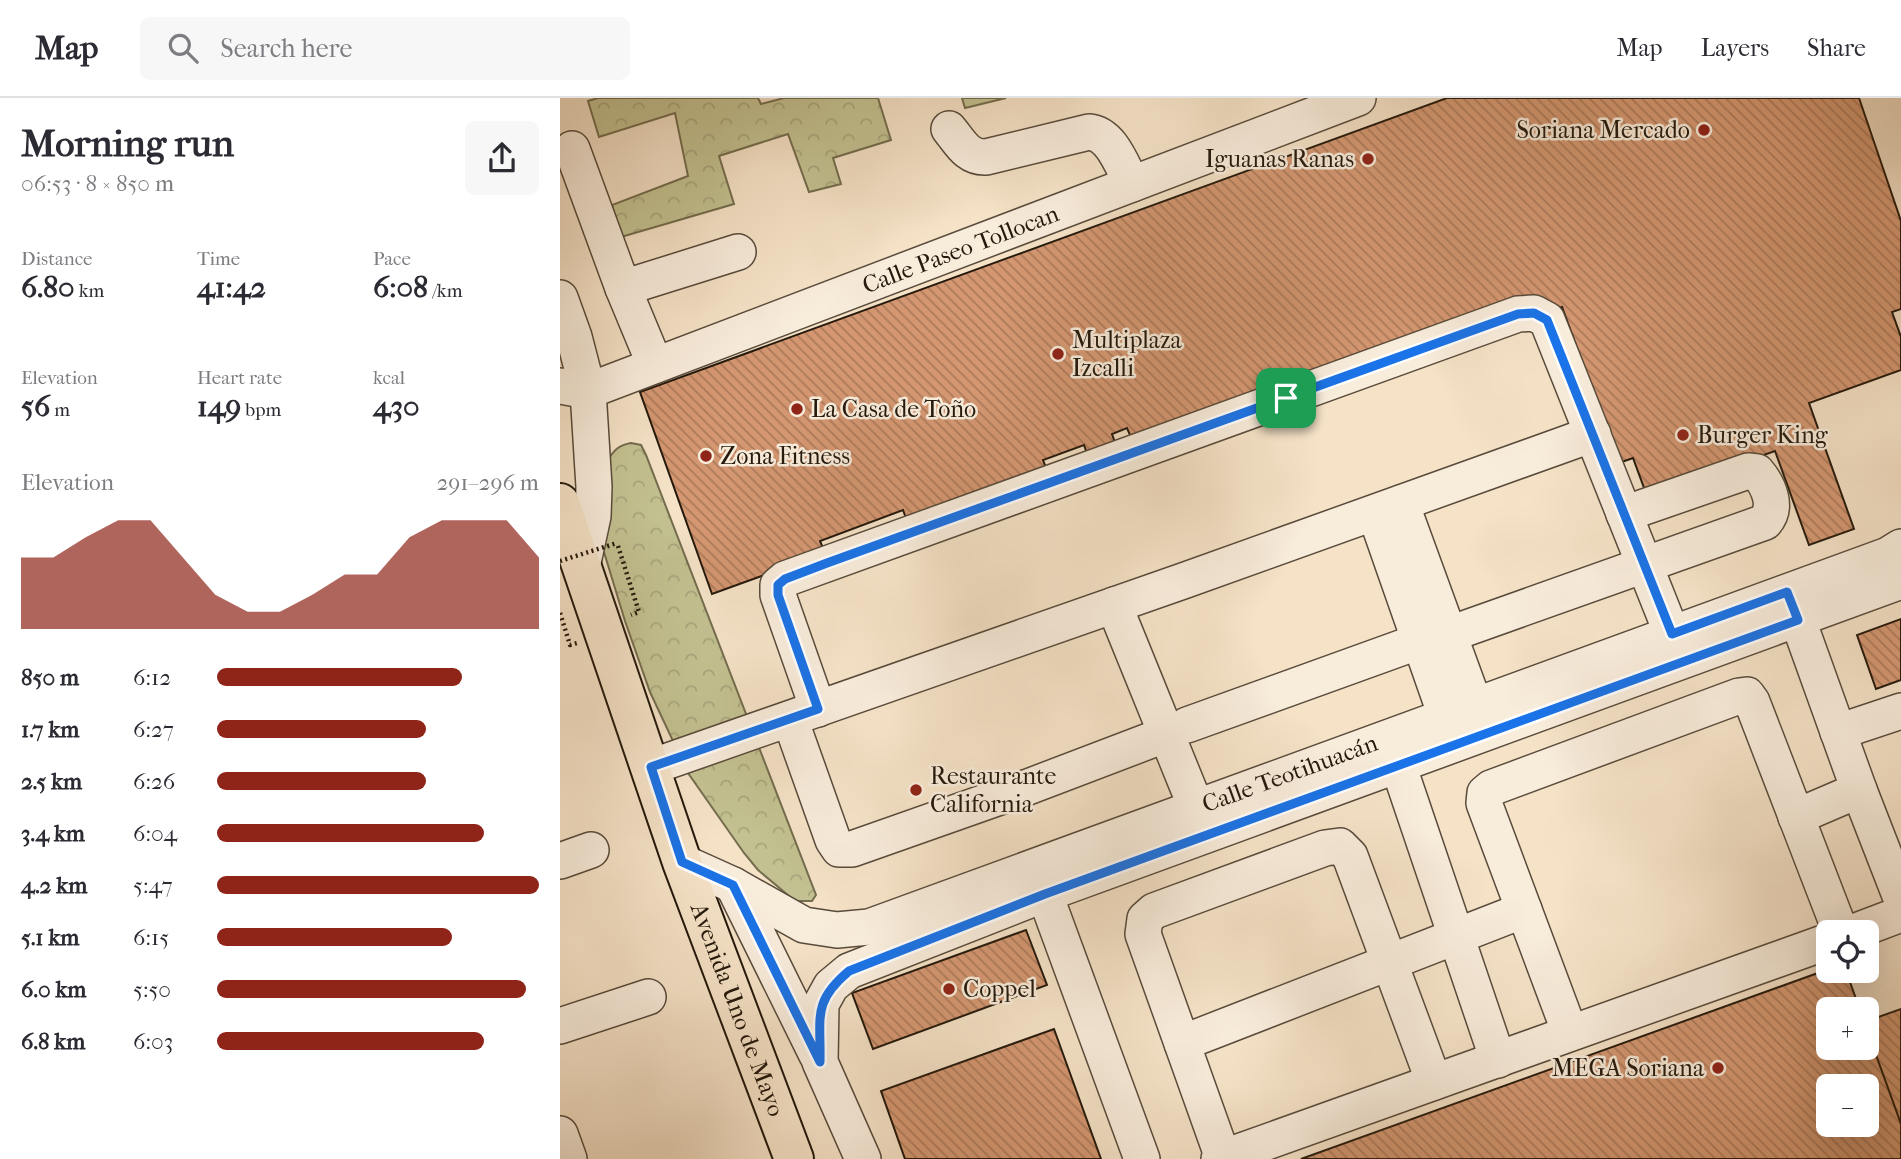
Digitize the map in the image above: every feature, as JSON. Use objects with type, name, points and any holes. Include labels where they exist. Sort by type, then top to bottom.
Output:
[{"type":"main road","name":"Avenida Uno de Mayo","points":[[560,503],[571,564],[651,767],[682,862],[794,1159]]},
{"type":"street","name":"Calle Paseo Tollocan","points":[[574,389],[655,365],[1358,98]]},
{"type":"street","points":[[949,128],[969,154],[976,157],[986,157],[1090,132],[1100,133],[1108,140],[1132,184]]},
{"type":"street","points":[[572,149],[623,288],[655,365]]},
{"type":"street","points":[[623,288],[738,252]]},
{"type":"street","points":[[560,298],[574,337],[574,389],[594,496],[589,542],[571,564]]},
{"type":"street","points":[[1624,514],[1748,471],[1757,472],[1763,479],[1773,506],[1772,514],[1765,522],[1643,566],[1435,637],[1177,729],[1028,787],[852,849],[839,849],[833,840],[778,595],[778,585],[785,579],[1518,314],[1534,313],[1547,320],[1643,566],[1672,634]]},
{"type":"street","points":[[651,767],[1593,434]]},
{"type":"street","points":[[1388,508],[1460,711]]},
{"type":"street","name":"Calle Teotihuacán","points":[[682,862],[733,885],[804,925],[836,930],[869,927],[1040,880],[1792,606],[1901,547]]},
{"type":"street","name":"Calle Teotihuacán","points":[[820,1062],[821,1004],[831,986],[849,971],[1206,804],[1393,751],[1460,711],[1672,634],[1901,581]]},
{"type":"street","points":[[1126,601],[1206,804]]},
{"type":"street","points":[[1792,606],[1901,898]]},
{"type":"street","points":[[1570,1033],[1484,803],[1485,793],[1491,788],[1747,695],[1836,920]]},
{"type":"street","points":[[1838,732],[1901,711]]},
{"type":"street","points":[[1393,751],[1498,1060]]},
{"type":"street","points":[[1796,817],[1859,790]]},
{"type":"street","points":[[1434,1082],[1350,856],[1340,846],[1312,852],[1154,911],[1145,919],[1143,934],[1221,1158],[1498,1060],[1816,946]]},
{"type":"street","points":[[1040,880],[1142,1159]]},
{"type":"street","points":[[733,885],[820,1062],[863,1159]]},
{"type":"street","points":[[1182,1043],[1524,910]]},
{"type":"street","points":[[1879,922],[1901,914]]},
{"type":"street","points":[[560,1026],[649,997]]},
{"type":"street","points":[[560,1134],[569,1159]]},
{"type":"path","points":[[571,564],[617,543]]},
{"type":"green space","points":[[598,98],[758,98],[761,104],[784,98],[878,98],[891,140],[833,158],[841,184],[809,192],[788,134],[719,156],[734,204],[621,237],[612,205],[688,176],[675,113],[599,137],[588,101]]},
{"type":"green space","points":[[962,98],[1006,98],[965,108]]},
{"type":"green space","points":[[631,443],[641,445],[646,455],[816,895],[812,901],[795,901],[758,870],[744,853],[688,773],[650,692],[600,539],[608,460],[617,449]]},
{"type":"building","name":"Multiplaza Izcalli","points":[[1447,98],[1859,98],[1901,221],[1901,309],[1892,312],[1901,337],[1901,370],[1809,403],[1854,529],[1809,545],[1775,451],[1647,496],[1633,458],[1619,463],[1562,307],[1558,308],[1554,316],[1534,295],[1133,442],[1127,428],[1112,434],[1119,454],[1091,465],[1084,445],[1043,460],[1048,473],[907,521],[903,510],[820,541],[825,553],[712,594],[640,392]]},
{"type":"building","points":[[1901,619],[1901,680],[1876,689],[1857,635]]},
{"type":"building","name":"Coppel","points":[[1026,930],[1047,985],[873,1049],[852,993]]},
{"type":"building","name":"MEGA Soriana","points":[[1816,974],[1816,983],[1850,983],[1855,997],[1816,997],[1816,1060],[1878,1060],[1901,1124],[1901,1159],[1301,1159]]},
{"type":"building","points":[[1901,1009],[1901,1124],[1878,1060],[1879,1017]]},
{"type":"building","points":[[1054,1029],[1101,1159],[905,1159],[881,1091]]},
{"type":"place","name":"Soriana Mercado","points":[[1704,130]]},
{"type":"place","name":"Iguanas Ranas","points":[[1368,159]]},
{"type":"place","name":"Multiplaza Izcalli","points":[[1058,354]]},
{"type":"place","name":"La Casa de Toño","points":[[797,409]]},
{"type":"place","name":"Burger King","points":[[1683,435]]},
{"type":"place","name":"Zona Fitness","points":[[706,456]]},
{"type":"place","name":"Restaurante California","points":[[916,790]]},
{"type":"place","name":"Coppel","points":[[949,989]]},
{"type":"place","name":"MEGA Soriana","points":[[1718,1068]]},
{"type":"route","points":[[1534,313],[1547,320],[1672,634],[1787,592],[1798,620],[1045,894],[849,971],[831,986],[821,1004],[820,1062],[733,885],[682,862],[651,767],[818,709],[778,595],[778,585],[785,579],[827,563],[1286,398],[1518,314],[1534,313]]}]
